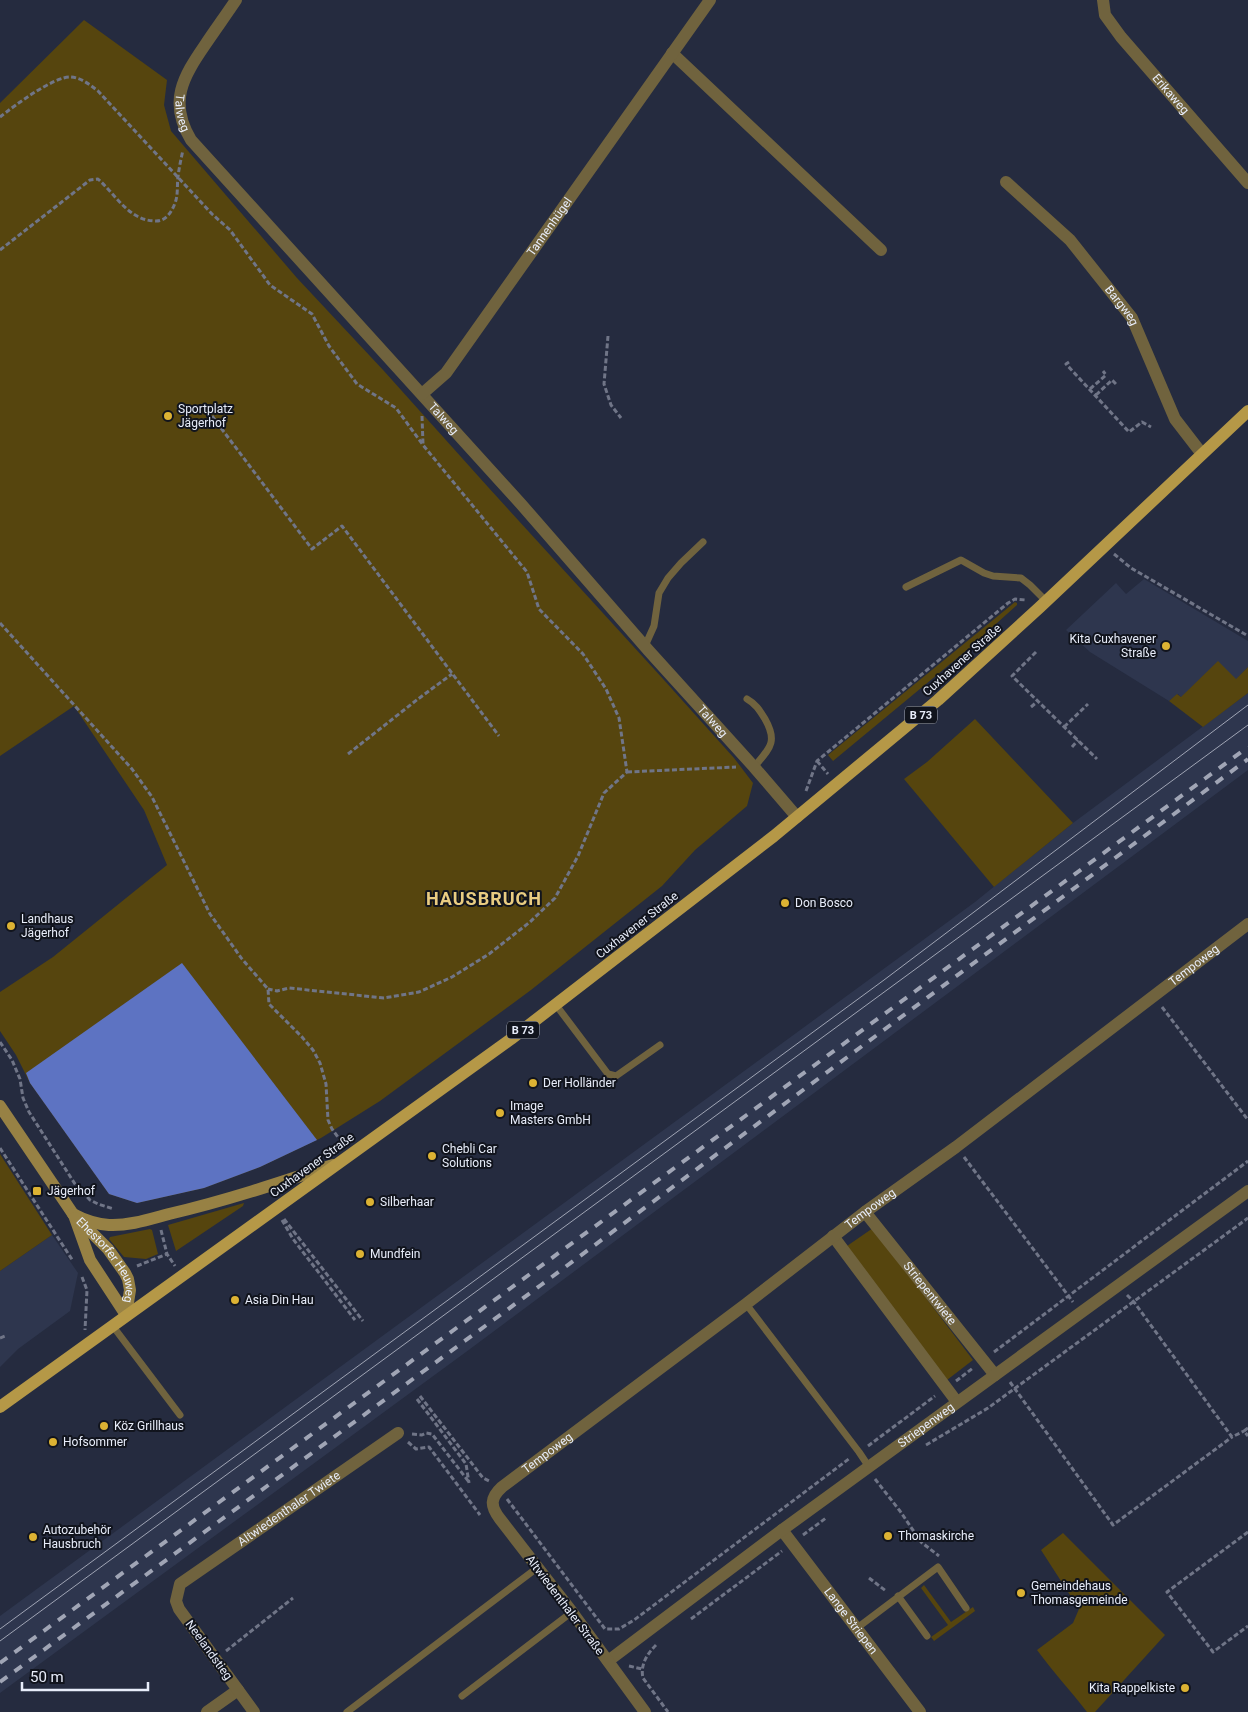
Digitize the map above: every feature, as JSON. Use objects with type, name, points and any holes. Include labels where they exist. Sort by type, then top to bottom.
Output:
[{"type":"main road","name":"Cuxhavener Straße","points":[[0,1407],[511,1039],[797,817],[938,700],[1046,602],[1248,410]]},
{"type":"main road","name":"Ehestorfer Heuweg","points":[[0,1106],[73,1214],[108,1249],[128,1279],[129,1297],[126,1315]]},
{"type":"main road","points":[[73,1214],[97,1223],[109,1225],[124,1224],[206,1205],[338,1164]]},
{"type":"main road","name":"Ehestorfer Heuweg","points":[[73,1214],[90,1260],[126,1315]]},
{"type":"street","name":"Talweg","points":[[236,0],[184,77],[181,88],[180,107],[188,136],[202,154],[521,504],[797,817]]},
{"type":"street","name":"Tannenhügel","points":[[422,394],[446,373],[710,0]]},
{"type":"street","name":"Erikaweg","points":[[1103,0],[1105,16],[1121,38],[1248,183]]},
{"type":"street","points":[[672,54],[881,250]]},
{"type":"street","name":"Bargweg","points":[[1006,182],[1070,240],[1132,318],[1175,419],[1202,454]]},
{"type":"street","name":"Tempoweg","points":[[500,1494],[833,1236],[956,1147],[1248,924]]},
{"type":"street","name":"Striepenweg","points":[[608,1661],[782,1530],[1248,1191]]},
{"type":"street","name":"Striepentwiete","points":[[865,1212],[998,1373]]},
{"type":"street","points":[[833,1236],[957,1402]]},
{"type":"street","name":"Altwiedenthaler Twiete","points":[[180,1584],[398,1433]]},
{"type":"street","name":"Altwiedenthaler Straße","points":[[500,1494],[493,1504],[496,1515],[572,1612],[645,1712]]},
{"type":"street","name":"Lange Striepen","points":[[782,1530],[920,1712]]},
{"type":"street","name":"Neelandstieg","points":[[180,1584],[176,1601],[179,1610],[254,1712]]},
{"type":"street","points":[[208,1712],[238,1690]]},
{"type":"lane","points":[[645,646],[654,626],[659,592],[681,562],[702,542]]},
{"type":"lane","points":[[906,587],[961,560],[993,576],[1021,578],[1046,602]]},
{"type":"lane","points":[[747,699],[753,702],[759,710],[772,731],[773,737],[765,754],[754,766]]},
{"type":"lane","points":[[556,1005],[608,1074],[616,1076],[660,1045]]},
{"type":"lane","points":[[746,1304],[869,1467]]},
{"type":"lane","points":[[112,1326],[180,1415]]},
{"type":"lane","points":[[857,1628],[938,1567],[966,1608]]},
{"type":"lane","points":[[347,1712],[536,1568]]},
{"type":"lane","points":[[898,1596],[928,1636]]},
{"type":"lane","points":[[462,1696],[572,1612]]},
{"type":"path","points":[[0,117],[45,86],[69,76],[83,80],[98,91],[230,230],[270,285],[312,314],[329,346],[357,384],[396,408],[423,445],[527,572],[539,609],[583,654],[606,690],[620,718],[627,772]]},
{"type":"path","points":[[0,250],[90,180],[98,179],[114,198],[139,217],[159,221],[165,219],[172,210],[176,199],[183,148],[188,136]]},
{"type":"path","points":[[608,336],[604,384],[611,405],[621,418]]},
{"type":"path","points":[[1068,362],[1066,364],[1121,420],[1129,432],[1142,422],[1151,426]]},
{"type":"path","points":[[1090,389],[1106,375],[1103,371]]},
{"type":"path","points":[[1096,395],[1112,380],[1117,385]]},
{"type":"path","points":[[422,394],[423,445]]},
{"type":"path","points":[[212,416],[312,549],[342,526],[499,736]]},
{"type":"path","points":[[1104,546],[1132,568],[1248,636]]},
{"type":"path","points":[[817,760],[1008,603],[1014,599],[1046,602]]},
{"type":"path","points":[[0,623],[132,769],[152,797],[219,929],[242,960],[268,989],[277,991],[289,988],[384,998],[419,992],[452,977],[489,954],[530,922],[555,898],[578,856],[604,793],[627,772],[754,766]]},
{"type":"path","points":[[1036,652],[1012,676],[1097,759]]},
{"type":"path","points":[[348,754],[418,698],[452,674]]},
{"type":"path","points":[[1031,707],[1038,701]]},
{"type":"path","points":[[1064,727],[1088,704]]},
{"type":"path","points":[[1072,746],[1078,740]]},
{"type":"path","points":[[1086,748],[1089,744]]},
{"type":"path","points":[[268,989],[269,1004],[302,1037],[313,1050],[320,1063],[326,1084],[328,1120],[332,1129],[351,1154]]},
{"type":"path","points":[[1154,996],[1248,1120]]},
{"type":"path","points":[[0,1042],[12,1060],[20,1079],[23,1098],[29,1112],[75,1184],[90,1200],[108,1208],[122,1210]]},
{"type":"path","points":[[956,1147],[1081,1312]]},
{"type":"path","points":[[0,1148],[75,1265]]},
{"type":"path","points":[[993,1352],[1248,1161]]},
{"type":"path","points":[[275,1208],[293,1239],[355,1320]]},
{"type":"path","points":[[275,1208],[364,1321]]},
{"type":"path","points":[[923,1447],[988,1408],[1248,1218]]},
{"type":"path","points":[[160,1225],[167,1254],[182,1276]]},
{"type":"path","points":[[133,1268],[167,1254]]},
{"type":"path","points":[[79,1272],[87,1290],[83,1346]]},
{"type":"path","points":[[1118,1286],[1134,1302],[1232,1437]]},
{"type":"path","points":[[87,1300],[93,1296]]},
{"type":"path","points":[[0,1338],[5,1336]]},
{"type":"path","points":[[955,1382],[975,1366]]},
{"type":"path","points":[[998,1373],[1015,1388],[1113,1525],[1232,1437],[1248,1428]]},
{"type":"path","points":[[398,1433],[432,1434],[469,1483],[466,1464],[419,1398],[483,1478],[500,1494],[605,1628],[610,1631],[618,1629],[634,1620],[939,1393]]},
{"type":"path","points":[[1244,1431],[1248,1436]]},
{"type":"path","points":[[466,1464],[470,1461]]},
{"type":"path","points":[[869,1467],[876,1481],[900,1511],[921,1542],[940,1557],[938,1567]]},
{"type":"path","points":[[876,1481],[883,1476]]},
{"type":"path","points":[[813,1528],[829,1516]]},
{"type":"path","points":[[1248,1532],[1167,1592],[1213,1652],[1248,1626]]},
{"type":"path","points":[[685,1623],[770,1560]]},
{"type":"path","points":[[869,1578],[884,1591],[898,1596]]},
{"type":"path","points":[[216,1659],[293,1598]]},
{"type":"path","points":[[662,1641],[650,1652],[642,1669],[643,1678],[668,1712]]},
{"type":"path","points":[[635,1667],[642,1669]]},
{"type":"shaded area","points":[[84,20],[167,80],[164,105],[171,131],[297,278],[384,371],[664,680],[734,758],[753,783],[747,806],[695,850],[662,886],[531,990],[380,1101],[321,1138],[260,1167],[204,1188],[137,1203],[109,1194],[30,1083],[16,1055],[0,1031],[0,992],[53,957],[167,865],[144,810],[74,706],[0,756],[0,103]]},
{"type":"shaded area","name":"Kita Cuxhavener Straße","points":[[1144,579],[1248,641],[1248,667],[1200,717],[1178,694],[1169,701],[1090,652],[1066,630],[1116,583],[1126,594]]},
{"type":"shaded area","points":[[1015,602],[1017,605],[967,650],[833,761],[828,755]]},
{"type":"shaded area","points":[[1218,661],[1236,679],[1248,667],[1248,693],[1203,727],[1169,701],[1177,694],[1181,697]]},
{"type":"shaded area","points":[[1248,693],[1248,770],[466,1352],[0,1693],[0,1616],[975,902],[1073,823]]},
{"type":"shaded area","points":[[975,719],[1073,823],[994,887],[904,779],[927,762]]},
{"type":"shaded area","points":[[0,1154],[52,1235],[0,1271]]},
{"type":"shaded area","points":[[244,1203],[243,1206],[176,1251],[168,1225]]},
{"type":"shaded area","points":[[873,1228],[973,1360],[947,1380],[847,1246]]},
{"type":"shaded area","points":[[152,1230],[158,1254],[146,1259],[124,1257],[109,1239],[110,1237]]},
{"type":"shaded area","points":[[52,1235],[78,1273],[70,1311],[18,1349],[0,1367],[0,1271]]},
{"type":"shaded area","points":[[1063,1533],[1165,1635],[1095,1712],[1087,1712],[1037,1650],[1073,1623],[1079,1609],[1041,1550]]},
{"type":"shaded area","points":[[924,1585],[951,1622],[973,1607],[975,1611],[934,1641],[931,1637],[948,1625],[921,1588]]},
{"type":"water","points":[[182,963],[317,1140],[260,1167],[204,1188],[137,1203],[109,1194],[30,1083],[26,1073]]},
{"type":"tram line","points":[[0,1629],[884,980],[1248,705]]},
{"type":"tram line","points":[[0,1641],[1248,725]]},
{"type":"railway","points":[[0,1663],[1248,747]]},
{"type":"railway","points":[[0,1682],[541,1285],[1248,759]]},
{"type":"place","name":"Sportplatz Jägerhof","points":[[168,416]]},
{"type":"place","name":"Kita Cuxhavener Straße","points":[[1166,646]]},
{"type":"place","name":"Don Bosco","points":[[785,903]]},
{"type":"place","name":"Landhaus Jägerhof","points":[[11,926]]},
{"type":"place","name":"Der Holländer","points":[[533,1083]]},
{"type":"place","name":"Image Masters GmbH","points":[[500,1113]]},
{"type":"place","name":"Chebli Car Solutions","points":[[432,1156]]},
{"type":"place","name":"Jägerhof","points":[[37,1191]]},
{"type":"place","name":"Silberhaar","points":[[370,1202]]},
{"type":"place","name":"Mundfein","points":[[360,1254]]},
{"type":"place","name":"Asia Din Hau","points":[[235,1300]]},
{"type":"place","name":"Köz Grillhaus","points":[[104,1426]]},
{"type":"place","name":"Hofsommer","points":[[53,1442]]},
{"type":"place","name":"Thomaskirche","points":[[888,1536]]},
{"type":"place","name":"Autozubehör Hausbruch","points":[[33,1537]]},
{"type":"place","name":"Gemeindehaus Thomasgemeinde","points":[[1021,1593]]},
{"type":"place","name":"Kita Rappelkiste","points":[[1185,1688]]},
{"type":"district","name":"HAUSBRUCH","points":[[484,898]]}]
